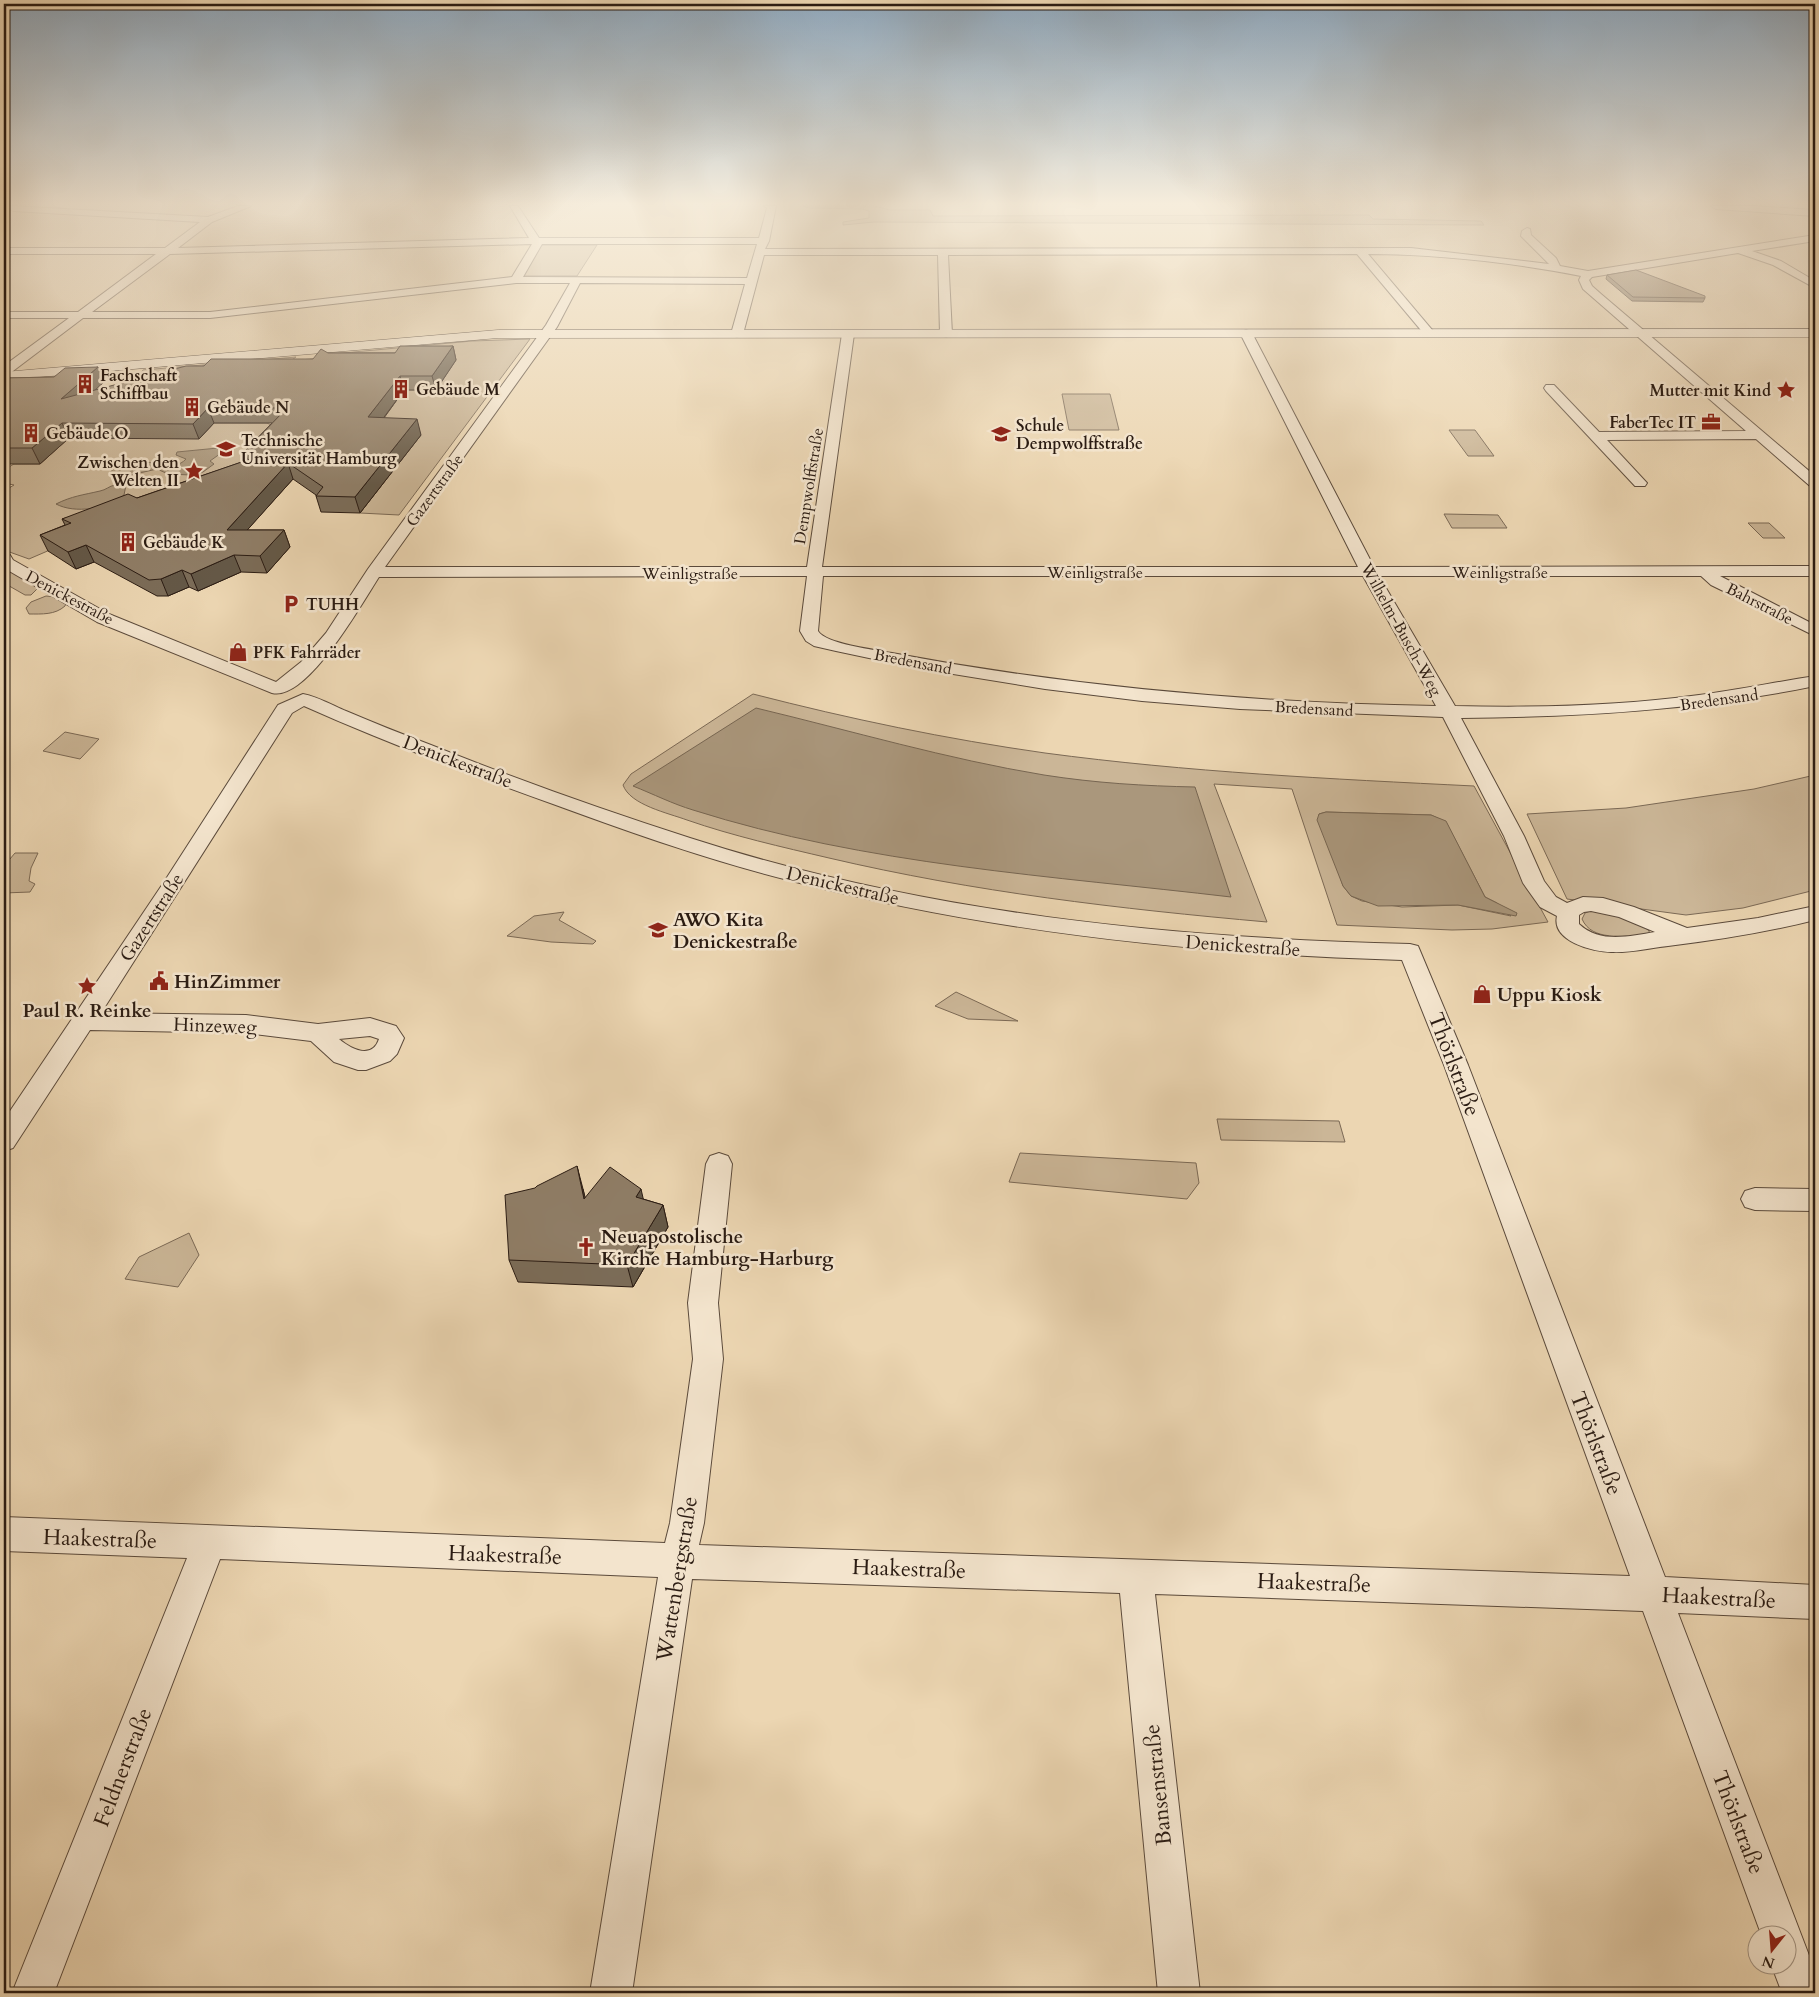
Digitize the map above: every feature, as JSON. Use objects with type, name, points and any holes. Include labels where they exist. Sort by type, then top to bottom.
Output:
[{"type":"main road","points":[[4,375],[456,337],[544,334],[1815,333]]},
{"type":"street","points":[[4,375],[9,368],[103,299]]},
{"type":"street","points":[[4,315],[210,315],[348,299]]},
{"type":"street","name":"Gazertstraße","points":[[278,689],[293,680],[327,644],[374,572],[499,401],[544,334],[551,327],[566,299]]},
{"type":"street","points":[[738,334],[747,299]]},
{"type":"street","points":[[945,299],[946,334]]},
{"type":"street","points":[[1399,299],[1428,334]]},
{"type":"street","points":[[1601,299],[1815,483]]},
{"type":"street","name":"Dempwolffstraße","points":[[817,641],[810,635],[809,631],[816,582],[814,562],[848,334]]},
{"type":"street","name":"Wilhelm-Busch-Weg","points":[[1246,334],[1369,572],[1449,712],[1514,836],[1534,883],[1548,902],[1569,913]]},
{"type":"street","points":[[1550,388],[1640,484]]},
{"type":"street","points":[[1595,436],[1759,435]]},
{"type":"street","name":"Denickestraße","points":[[4,558],[6,563],[103,618],[278,689]]},
{"type":"street","name":"Weinligstraße","points":[[374,572],[1815,571]]},
{"type":"street","name":"Bahrstraße","points":[[1706,572],[1717,582],[1815,631]]},
{"type":"street","name":"Bredensand","points":[[817,641],[906,661],[1004,678],[1139,696],[1292,707],[1449,712],[1562,711],[1674,705],[1766,692],[1815,681]]},
{"type":"street","name":"Gazertstraße","points":[[4,1141],[172,887],[285,709],[303,699]]},
{"type":"street","name":"Denickestraße","points":[[303,699],[348,719],[478,769],[667,839],[770,869],[844,886],[957,910],[1106,932],[1245,946],[1410,952]]},
{"type":"street","points":[[1685,936],[1605,906],[1585,905],[1574,908],[1569,913],[1566,921],[1570,929],[1586,940],[1600,944],[1685,936],[1758,926],[1815,913]]},
{"type":"street","name":"Thörlstraße","points":[[1410,952],[1454,1058],[1777,1924]]},
{"type":"street","name":"Hinzeweg","points":[[82,1021],[246,1024],[318,1033]]},
{"type":"street","name":"Wattenbergstraße","points":[[611,1993],[678,1561],[687,1523],[708,1359],[703,1303],[719,1164]]},
{"type":"street","points":[[1755,1199],[1815,1200]]},
{"type":"street","name":"Haakestraße","points":[[4,1534],[678,1561],[1654,1594],[1815,1602]]},
{"type":"street","name":"Feldnerstraße","points":[[33,1993],[210,1542]]},
{"type":"street","name":"Bansenstraße","points":[[1136,1576],[1179,1993]]},
{"type":"street","points":[[1796,1974],[1803,1993]]},
{"type":"shaded area","points":[[530,339],[399,515],[360,513],[393,470],[384,454],[405,455],[420,435],[254,462],[29,559],[4,550],[4,491],[14,485],[4,483],[4,470],[14,464],[40,464],[50,454],[33,454],[132,392],[143,370],[296,357],[272,374],[214,423],[267,423],[271,425],[388,412],[404,390],[436,390],[321,355],[472,341]],"holes":[[[211,426],[200,437],[197,437]]]},
{"type":"shaded area","points":[[1062,394],[1110,394],[1119,430],[1069,430]]},
{"type":"shaded area","points":[[1449,430],[1475,430],[1494,456],[1468,456]]},
{"type":"shaded area","points":[[218,448],[224,451],[210,461],[214,464],[203,472],[191,475],[168,474],[157,469],[122,477],[119,484],[126,485],[124,495],[109,504],[100,507],[72,509],[56,504],[72,497],[115,485],[117,477],[109,475],[112,470],[125,463],[141,461],[161,467],[171,466],[181,463],[186,459],[176,455],[177,452]]},
{"type":"shaded area","points":[[1444,514],[1498,515],[1507,528],[1452,528]]},
{"type":"shaded area","points":[[1748,523],[1769,523],[1785,538],[1763,538]]},
{"type":"shaded area","points":[[4,565],[39,587],[31,595],[25,595],[4,583]]},
{"type":"shaded area","points":[[46,596],[56,597],[66,603],[65,606],[53,612],[29,614],[26,608],[31,602]]},
{"type":"shaded area","points":[[753,694],[898,728],[1098,760],[1205,770],[1474,786],[1548,922],[1492,929],[1452,930],[1337,925],[1292,789],[1214,784],[1267,922],[1047,898],[938,881],[829,858],[722,831],[650,807],[633,798],[627,792],[623,785],[631,774]],"holes":[[[1326,812],[1431,815],[1446,822],[1485,897],[1497,903],[1511,916],[1458,905],[1402,907],[1362,901],[1351,896],[1343,886],[1319,814]]]},
{"type":"shaded area","points":[[756,708],[936,753],[1044,775],[1101,782],[1195,787],[1231,897],[1028,875],[892,856],[825,844],[758,829],[693,810],[633,786]]},
{"type":"shaded area","points":[[65,732],[99,739],[80,759],[43,751]]},
{"type":"shaded area","points":[[1815,775],[1815,890],[1743,908],[1686,915],[1567,899],[1527,814],[1626,808],[1754,789]]},
{"type":"shaded area","points":[[1326,812],[1431,815],[1446,821],[1485,897],[1517,913],[1516,916],[1458,905],[1378,906],[1351,896],[1343,886],[1317,820],[1319,814]]},
{"type":"shaded area","points":[[15,853],[38,853],[31,868],[29,881],[35,884],[30,892],[4,893],[4,866]]},
{"type":"shaded area","points":[[1593,910],[1634,921],[1650,933],[1644,936],[1609,936],[1593,931],[1582,919],[1585,913]]},
{"type":"shaded area","points":[[564,912],[559,920],[596,941],[593,944],[551,942],[507,936],[534,916]]},
{"type":"shaded area","points":[[956,992],[1018,1021],[968,1019],[935,1006]]},
{"type":"shaded area","points":[[1217,1119],[1339,1121],[1345,1142],[1221,1140]]},
{"type":"shaded area","points":[[1020,1153],[1196,1163],[1199,1183],[1187,1199],[1009,1182]]},
{"type":"shaded area","points":[[189,1233],[199,1255],[178,1287],[125,1279],[139,1257]]},
{"type":"building","points":[[400,346],[453,346],[432,376],[400,376],[368,417],[417,419],[355,497],[316,496],[323,487],[288,463],[227,530],[284,530],[260,556],[234,555],[191,574],[182,570],[161,579],[149,580],[86,545],[68,552],[40,535],[71,523],[62,519],[128,494],[137,498],[256,457],[245,451],[287,408],[208,408],[193,424],[62,423],[32,448],[4,448],[4,378],[54,377],[65,368],[98,367],[61,399],[186,366],[204,366],[211,359],[313,359],[321,349],[328,353],[395,353]]},
{"type":"building","name":"Neuapostolische Kirche Hamburg-Harburg","points":[[577,1166],[584,1199],[610,1167],[641,1189],[636,1197],[663,1205],[627,1265],[509,1260],[505,1195],[535,1188]]},
{"type":"place","name":"Fachschaft Schiffbau","points":[[85,384]]},
{"type":"place","name":"Gebäude M","points":[[401,389]]},
{"type":"place","name":"Mutter mit Kind","points":[[1786,390]]},
{"type":"place","name":"Gebäude N","points":[[192,407]]},
{"type":"place","name":"FaberTec IT","points":[[1711,422]]},
{"type":"place","name":"Gebäude O","points":[[31,433]]},
{"type":"place","name":"Schule Dempwolffstraße","points":[[1001,434]]},
{"type":"place","name":"Technische Universität Hamburg","points":[[226,449]]},
{"type":"place","name":"Zwischen den Welten II","points":[[194,471]]},
{"type":"place","name":"Gebäude K","points":[[128,542]]},
{"type":"place","name":"TUHH","points":[[291,604]]},
{"type":"place","name":"PFK Fahrräder","points":[[238,652]]},
{"type":"place","name":"AWO Kita Denickestraße","points":[[658,930]]},
{"type":"place","name":"HinZimmer","points":[[159,981]]},
{"type":"place","name":"Paul R. Reinke","points":[[87,986]]},
{"type":"place","name":"Uppu Kiosk","points":[[1482,994]]},
{"type":"place","name":"Neuapostolische Kirche Hamburg-Harburg","points":[[586,1247]]}]
